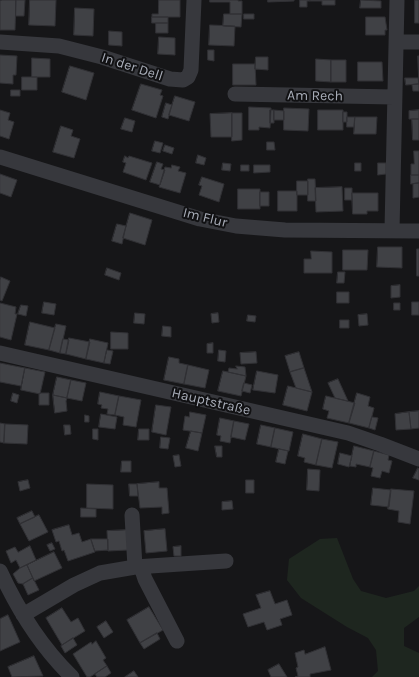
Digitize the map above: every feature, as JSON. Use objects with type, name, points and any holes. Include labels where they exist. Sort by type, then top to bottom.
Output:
[{"type":"street","name":"In der Dell","points":[[0,42],[59,46],[102,57],[170,79],[183,80],[188,77],[191,70],[194,0]]},
{"type":"street","points":[[392,230],[397,0]]},
{"type":"street","points":[[396,42],[419,42]]},
{"type":"street","name":"Am Rech","points":[[235,94],[394,97]]},
{"type":"street","name":"Im Flur","points":[[0,157],[200,219],[236,226],[285,230],[419,231]]},
{"type":"street","name":"Hauptstraße","points":[[0,353],[348,433],[416,455]]},
{"type":"street","points":[[132,515],[138,567],[177,641]]},
{"type":"street","points":[[23,616],[74,585],[100,572],[138,567],[226,561]]},
{"type":"street","points":[[0,571],[23,616],[38,640],[58,664],[72,677]]},
{"type":"shaded area","points":[[337,538],[353,579],[361,591],[386,598],[414,591],[419,586],[419,617],[404,628],[404,646],[419,653],[419,677],[372,677],[378,671],[376,650],[368,638],[347,627],[301,598],[287,580],[289,559],[320,539]]},
{"type":"building","points":[[16,0],[15,30],[0,30],[0,1]]},
{"type":"building","points":[[16,0],[25,0],[24,16],[16,16]]},
{"type":"building","points":[[30,0],[56,0],[55,26],[29,25]]},
{"type":"building","points":[[159,0],[180,0],[180,17],[152,17],[152,14],[158,14]]},
{"type":"building","points":[[210,0],[242,1],[242,14],[230,14],[230,2],[210,2]]},
{"type":"building","points":[[268,0],[294,0],[294,1],[268,2]]},
{"type":"building","points":[[300,0],[310,1],[307,1],[307,7],[300,7]]},
{"type":"building","points":[[310,0],[335,0],[335,5],[322,5],[322,1]]},
{"type":"building","points":[[361,0],[381,1],[381,8],[360,8]]},
{"type":"building","points":[[415,0],[419,0],[419,23],[415,23]]},
{"type":"building","points":[[75,8],[94,9],[93,36],[74,35]]},
{"type":"building","points":[[224,14],[242,14],[241,27],[223,26]]},
{"type":"building","points":[[244,14],[254,14],[254,19],[244,19]]},
{"type":"building","points":[[152,17],[168,17],[168,23],[152,23]]},
{"type":"building","points":[[366,17],[385,17],[387,30],[385,30],[385,35],[366,35]]},
{"type":"building","points":[[156,23],[168,23],[168,33],[156,33]]},
{"type":"building","points":[[210,25],[235,26],[234,46],[209,45]]},
{"type":"building","points":[[109,31],[122,32],[122,46],[109,45]]},
{"type":"building","points":[[159,37],[175,38],[175,55],[158,54]]},
{"type":"building","points":[[208,50],[214,50],[214,61],[208,60]]},
{"type":"building","points":[[0,55],[17,56],[16,75],[13,75],[13,84],[0,83]]},
{"type":"building","points":[[418,56],[419,56],[419,84]]},
{"type":"building","points":[[256,57],[268,57],[268,70],[255,69]]},
{"type":"building","points":[[32,58],[50,59],[50,77],[32,77]]},
{"type":"building","points":[[316,59],[331,60],[331,82],[316,81]]},
{"type":"building","points":[[331,60],[346,60],[346,82],[331,82]]},
{"type":"building","points":[[358,62],[382,62],[383,81],[358,81]]},
{"type":"building","points":[[233,64],[255,64],[256,85],[233,85]]},
{"type":"building","points":[[70,66],[94,73],[86,100],[62,92]]},
{"type":"building","points":[[22,77],[37,77],[37,90],[22,90]]},
{"type":"building","points":[[405,78],[418,78],[419,84],[406,85]]},
{"type":"building","points":[[141,84],[162,90],[160,95],[163,96],[156,118],[132,110]]},
{"type":"building","points":[[419,84],[419,91],[413,91],[412,85]]},
{"type":"building","points":[[11,90],[20,90],[20,96],[11,96]]},
{"type":"building","points":[[175,96],[195,102],[189,121],[169,115]]},
{"type":"building","points":[[166,103],[172,105],[168,119],[162,117]]},
{"type":"building","points":[[249,107],[271,108],[270,128],[259,127],[259,130],[249,130]]},
{"type":"building","points":[[284,108],[309,109],[308,131],[284,130]]},
{"type":"building","points":[[0,110],[10,113],[8,120],[14,122],[9,139],[0,136]]},
{"type":"building","points":[[270,110],[274,110],[274,123],[270,123]]},
{"type":"building","points":[[274,110],[284,111],[284,120],[274,120]]},
{"type":"building","points":[[318,110],[343,110],[343,130],[318,130]]},
{"type":"building","points":[[419,110],[419,119],[409,119],[409,111]]},
{"type":"building","points":[[343,112],[347,112],[347,122],[343,122]]},
{"type":"building","points":[[232,113],[232,137],[211,137],[210,114]]},
{"type":"building","points":[[232,113],[242,113],[242,140],[232,141]]},
{"type":"building","points":[[347,117],[355,117],[354,127],[347,127]]},
{"type":"building","points":[[355,117],[377,117],[376,134],[354,134]]},
{"type":"building","points":[[125,118],[135,121],[132,132],[121,129]]},
{"type":"building","points":[[412,119],[419,119],[419,140],[413,140]]},
{"type":"building","points":[[61,126],[73,130],[71,136],[80,139],[74,158],[53,152]]},
{"type":"building","points":[[155,141],[163,143],[160,153],[152,151]]},
{"type":"building","points":[[267,142],[274,142],[275,150],[267,150]]},
{"type":"building","points":[[165,145],[174,148],[172,154],[163,151]]},
{"type":"building","points":[[414,151],[419,151],[419,175],[411,175],[411,164],[414,164]]},
{"type":"building","points":[[198,155],[206,158],[204,165],[196,163]]},
{"type":"building","points":[[125,156],[152,163],[146,180],[123,172],[126,163],[123,162]]},
{"type":"building","points":[[157,162],[163,164],[161,169],[165,170],[160,185],[150,182]]},
{"type":"building","points":[[223,163],[231,164],[230,171],[222,170]]},
{"type":"building","points":[[355,163],[361,163],[361,171],[355,171]]},
{"type":"building","points":[[378,163],[386,163],[386,174],[378,175]]},
{"type":"building","points":[[172,165],[180,167],[178,171],[186,173],[180,193],[159,187],[165,167],[171,168]]},
{"type":"building","points":[[241,165],[249,165],[249,171],[241,171]]},
{"type":"building","points":[[254,165],[270,165],[270,172],[254,173]]},
{"type":"building","points":[[0,174],[17,180],[11,197],[0,193]]},
{"type":"building","points":[[411,175],[419,175],[419,183],[411,184]]},
{"type":"building","points":[[202,177],[224,184],[219,202],[199,195],[202,186],[199,185]]},
{"type":"building","points":[[308,179],[315,179],[316,201],[308,201]]},
{"type":"building","points":[[297,181],[308,181],[308,195],[297,195]]},
{"type":"building","points":[[419,183],[419,197],[413,198],[413,184]]},
{"type":"building","points":[[342,187],[343,211],[316,212],[315,188]]},
{"type":"building","points":[[345,188],[352,188],[352,200],[345,200]]},
{"type":"building","points":[[238,189],[260,189],[260,209],[238,209]]},
{"type":"building","points":[[278,191],[297,191],[297,211],[278,211]]},
{"type":"building","points":[[260,192],[269,192],[269,206],[260,206]]},
{"type":"building","points":[[352,193],[378,193],[378,211],[367,211],[367,214],[353,214]]},
{"type":"building","points":[[130,213],[152,220],[145,245],[123,238]]},
{"type":"building","points":[[117,224],[126,226],[122,244],[112,241]]},
{"type":"building","points":[[378,247],[402,247],[402,268],[377,267]]},
{"type":"building","points":[[417,249],[419,249],[419,276],[417,276]]},
{"type":"building","points":[[343,250],[368,250],[367,270],[343,270]]},
{"type":"building","points":[[311,251],[332,252],[332,273],[304,273],[304,259],[311,259]]},
{"type":"building","points":[[107,268],[121,273],[119,280],[105,275]]},
{"type":"building","points":[[338,272],[345,272],[344,283],[337,283]]},
{"type":"building","points":[[1,277],[10,281],[2,301],[0,300]]},
{"type":"building","points":[[400,285],[400,297],[391,298],[391,286]]},
{"type":"building","points":[[337,292],[349,292],[349,303],[337,303]]},
{"type":"building","points":[[44,302],[56,304],[54,315],[42,313]]},
{"type":"building","points":[[412,302],[419,302],[419,315],[412,315]]},
{"type":"building","points":[[0,303],[16,307],[15,314],[17,314],[11,340],[0,337]]},
{"type":"building","points":[[394,303],[400,303],[400,310],[394,310]]},
{"type":"building","points":[[21,305],[28,306],[26,316],[18,314]]},
{"type":"building","points":[[135,313],[145,314],[144,324],[134,323]]},
{"type":"building","points":[[218,313],[219,322],[212,323],[211,314]]},
{"type":"building","points":[[367,314],[368,325],[359,326],[358,315]]},
{"type":"building","points":[[248,315],[256,316],[255,322],[247,321]]},
{"type":"building","points":[[340,320],[349,320],[349,328],[340,328]]},
{"type":"building","points":[[30,322],[55,328],[49,350],[25,345]]},
{"type":"building","points":[[56,324],[66,326],[60,353],[49,350]]},
{"type":"building","points":[[163,326],[171,327],[171,337],[162,336]]},
{"type":"building","points":[[111,332],[128,333],[128,349],[111,349]]},
{"type":"building","points":[[69,338],[90,342],[86,359],[66,354]]},
{"type":"building","points":[[63,339],[69,340],[66,354],[60,353]]},
{"type":"building","points":[[90,339],[108,343],[104,363],[86,359]]},
{"type":"building","points":[[213,343],[213,353],[207,353],[207,344]]},
{"type":"building","points":[[107,350],[113,351],[110,364],[104,363]]},
{"type":"building","points":[[219,350],[226,351],[225,362],[218,361]]},
{"type":"building","points":[[256,352],[257,363],[241,364],[240,353]]},
{"type":"building","points":[[299,352],[304,368],[290,372],[285,356]]},
{"type":"building","points":[[169,357],[179,359],[179,363],[188,365],[184,384],[164,380]]},
{"type":"building","points":[[0,363],[25,368],[21,386],[0,382]]},
{"type":"building","points":[[188,365],[209,370],[205,388],[184,384]]},
{"type":"building","points":[[236,366],[245,367],[246,376],[228,372],[229,368],[237,369]]},
{"type":"building","points":[[25,368],[45,372],[40,394],[21,390]]},
{"type":"building","points":[[304,368],[312,392],[296,388],[290,372]]},
{"type":"building","points":[[223,371],[246,376],[241,396],[218,391]]},
{"type":"building","points":[[257,371],[278,375],[275,393],[253,390]]},
{"type":"building","points":[[57,377],[71,380],[67,398],[53,395]]},
{"type":"building","points":[[338,379],[348,401],[335,398],[328,383]]},
{"type":"building","points":[[71,380],[86,383],[82,401],[67,398]]},
{"type":"building","points":[[244,383],[252,385],[250,393],[242,391]]},
{"type":"building","points":[[288,386],[312,392],[307,411],[283,405]]},
{"type":"building","points":[[100,392],[119,396],[115,415],[107,414],[108,409],[101,408],[102,405],[98,404]]},
{"type":"building","points":[[13,393],[19,395],[17,403],[11,401]]},
{"type":"building","points":[[49,393],[49,405],[39,405],[39,394]]},
{"type":"building","points":[[357,393],[370,397],[368,406],[374,408],[369,428],[349,423]]},
{"type":"building","points":[[53,395],[67,398],[67,411],[55,413]]},
{"type":"building","points":[[119,396],[141,400],[136,427],[123,425],[124,417],[115,415]]},
{"type":"building","points":[[326,396],[355,403],[349,423],[327,418],[329,411],[323,409]]},
{"type":"building","points":[[156,405],[171,407],[166,435],[152,432]]},
{"type":"building","points":[[419,411],[419,428],[411,429],[409,412]]},
{"type":"building","points":[[190,412],[206,415],[202,433],[183,430],[185,416],[189,417]]},
{"type":"building","points":[[409,412],[411,429],[396,430],[395,414]]},
{"type":"building","points":[[101,414],[117,417],[115,429],[99,427]]},
{"type":"building","points":[[85,415],[89,416],[89,422],[85,422]]},
{"type":"building","points":[[372,417],[378,418],[375,430],[369,428]]},
{"type":"building","points":[[220,418],[234,421],[230,443],[220,441],[221,436],[217,435]]},
{"type":"building","points":[[234,421],[249,424],[245,440],[231,437]]},
{"type":"building","points":[[0,423],[5,424],[4,443],[0,442]]},
{"type":"building","points":[[5,424],[28,425],[27,444],[4,443]]},
{"type":"building","points":[[64,425],[70,425],[71,434],[65,435]]},
{"type":"building","points":[[261,425],[275,428],[271,447],[257,444]]},
{"type":"building","points":[[275,428],[293,432],[289,451],[271,447]]},
{"type":"building","points":[[93,429],[98,429],[98,440],[93,439]]},
{"type":"building","points":[[139,429],[149,429],[149,440],[138,440]]},
{"type":"building","points":[[191,431],[202,433],[198,451],[186,448]]},
{"type":"building","points":[[303,434],[322,439],[316,465],[304,462],[305,458],[298,456]]},
{"type":"building","points":[[161,437],[170,438],[168,449],[160,448]]},
{"type":"building","points":[[322,439],[338,442],[332,468],[316,465]]},
{"type":"building","points":[[215,446],[222,446],[222,457],[217,457]]},
{"type":"building","points":[[354,446],[374,451],[370,467],[356,464],[356,467],[350,466]]},
{"type":"building","points":[[279,449],[288,451],[285,464],[276,462]]},
{"type":"building","points":[[374,451],[389,455],[388,460],[392,461],[389,473],[382,471],[380,478],[371,476],[373,468],[370,467]]},
{"type":"building","points":[[340,453],[352,456],[349,467],[338,464]]},
{"type":"building","points":[[179,455],[181,466],[175,467],[173,456]]},
{"type":"building","points":[[122,461],[131,461],[131,472],[121,472]]},
{"type":"building","points":[[418,468],[419,469],[419,480],[413,478]]},
{"type":"building","points":[[308,469],[320,470],[319,491],[307,490]]},
{"type":"building","points":[[28,480],[30,488],[20,491],[18,482]]},
{"type":"building","points":[[246,480],[254,480],[254,493],[246,493]]},
{"type":"building","points":[[159,482],[159,488],[167,488],[169,513],[162,514],[162,507],[140,508],[137,484]]},
{"type":"building","points":[[87,484],[113,485],[113,509],[87,508]]},
{"type":"building","points":[[129,484],[137,484],[138,496],[130,496]]},
{"type":"building","points":[[373,488],[391,490],[389,507],[371,505]]},
{"type":"building","points":[[391,489],[414,491],[410,524],[398,522],[399,511],[388,509]]},
{"type":"building","points":[[232,501],[233,509],[222,510],[222,502]]},
{"type":"building","points":[[81,508],[96,509],[96,517],[81,517]]},
{"type":"building","points":[[32,511],[35,517],[20,524],[17,518]]},
{"type":"building","points":[[39,515],[48,532],[29,541],[20,524]]},
{"type":"building","points":[[69,525],[72,535],[79,533],[82,542],[91,539],[95,552],[68,561],[64,550],[62,551],[59,541],[56,542],[52,530]]},
{"type":"building","points":[[165,529],[167,551],[146,553],[144,531]]},
{"type":"building","points":[[127,530],[128,550],[108,551],[107,531]]},
{"type":"building","points":[[91,539],[108,539],[108,550],[95,551]]},
{"type":"building","points":[[52,543],[55,549],[50,551],[47,545]]},
{"type":"building","points":[[30,546],[36,560],[20,568],[16,560],[11,563],[6,551],[15,547],[18,552]]},
{"type":"building","points":[[181,546],[181,556],[174,556],[173,547]]},
{"type":"building","points":[[54,552],[62,568],[34,581],[27,565]]},
{"type":"building","points":[[27,565],[33,578],[23,584],[18,583],[13,574],[20,568]]},
{"type":"building","points":[[33,578],[39,590],[28,595],[23,584]]},
{"type":"building","points":[[270,591],[275,604],[287,600],[292,615],[280,619],[282,625],[267,630],[264,622],[248,627],[243,614],[261,608],[256,595]]},
{"type":"building","points":[[149,607],[163,630],[140,643],[127,620]]},
{"type":"building","points":[[62,608],[71,622],[78,618],[85,631],[62,645],[46,618]]},
{"type":"building","points":[[8,615],[20,642],[0,651],[0,619]]},
{"type":"building","points":[[106,621],[113,632],[104,638],[97,627]]},
{"type":"building","points":[[157,633],[160,639],[144,649],[140,643]]},
{"type":"building","points":[[73,638],[77,645],[65,653],[61,646]]},
{"type":"building","points":[[96,641],[106,658],[103,660],[107,666],[90,677],[87,677],[73,654],[91,642],[92,644]]},
{"type":"building","points":[[325,647],[331,670],[310,674],[310,677],[295,677],[298,676],[296,668],[298,667],[295,653],[304,650],[305,654]]},
{"type":"building","points":[[34,656],[43,676],[12,677],[8,667]]},
{"type":"building","points":[[279,664],[287,677],[271,677],[268,670]]},
{"type":"building","points":[[107,666],[111,673],[105,677],[97,677],[95,674]]},
{"type":"building","points":[[134,671],[138,677],[125,677]]}]
